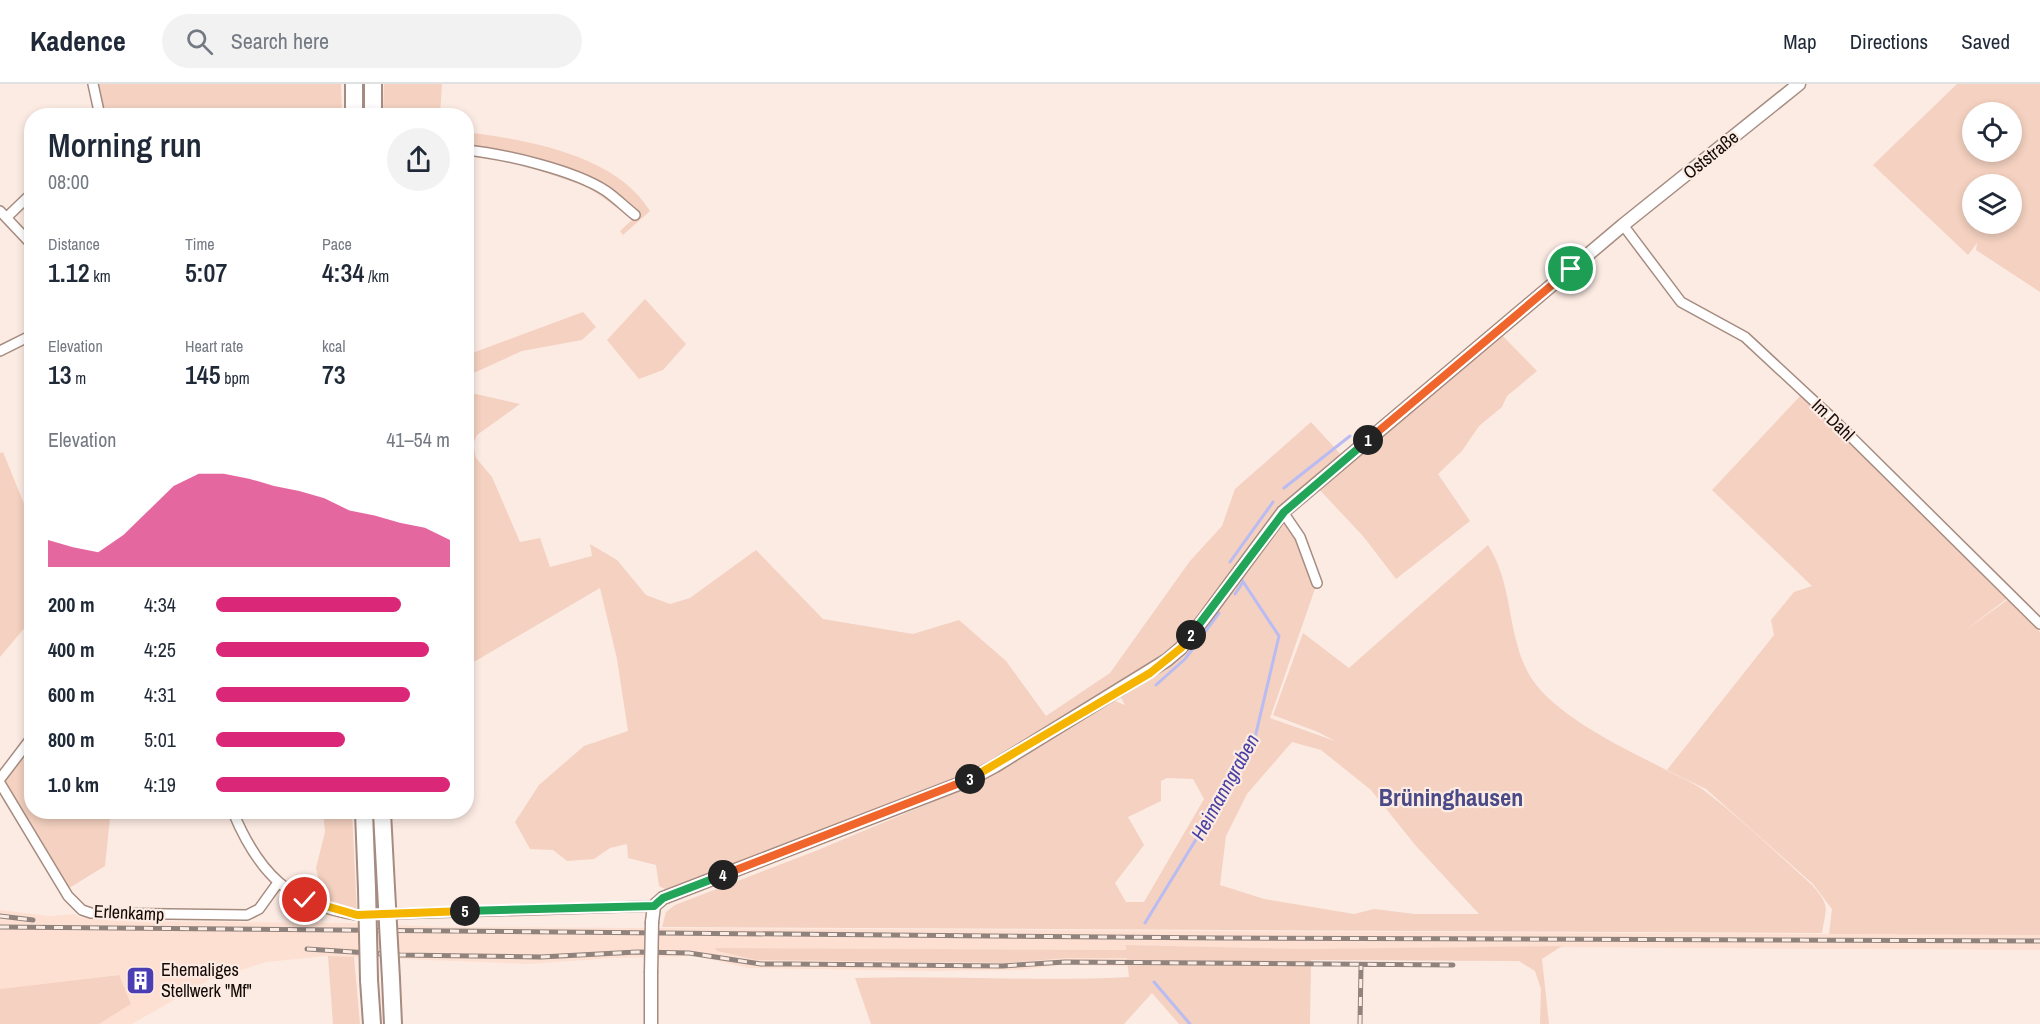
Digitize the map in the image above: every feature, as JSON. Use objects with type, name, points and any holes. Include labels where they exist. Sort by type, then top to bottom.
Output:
[{"type":"highway","points":[[354,84],[354,108]]},
{"type":"highway","points":[[373,84],[373,108]]},
{"type":"highway","points":[[364,819],[372,1024]]},
{"type":"highway","points":[[382,819],[393,1024]]},
{"type":"main road","name":"Oststraße","points":[[654,906],[663,898],[969,780],[1150,673],[1181,648],[1284,512],[1623,225],[1799,84]]},
{"type":"main road","points":[[651,1024],[654,906]]},
{"type":"street","points":[[93,84],[98,108]]},
{"type":"street","points":[[474,151],[504,154],[583,180],[605,191],[635,215]]},
{"type":"street","points":[[24,199],[3,214],[24,236]]},
{"type":"street","name":"Im Dahl","points":[[1623,225],[1681,302],[1745,337],[1830,416],[2040,624]]},
{"type":"street","points":[[0,351],[24,339]]},
{"type":"street","points":[[1284,512],[1300,537],[1317,583]]},
{"type":"street","points":[[0,781],[24,748]]},
{"type":"street","name":"Erlenkamp","points":[[0,781],[68,896],[82,910],[90,913],[247,915],[259,909],[278,884]]},
{"type":"street","points":[[236,819],[253,854],[278,884],[305,900],[357,915],[654,906]]},
{"type":"shaded area","points":[[91,84],[341,84],[342,108],[96,108]]},
{"type":"shaded area","points":[[384,84],[442,84],[440,108],[383,108]]},
{"type":"shaded area","points":[[1957,84],[2040,84],[2040,292],[1976,250],[1977,243],[1968,255],[1873,165]]},
{"type":"shaded area","points":[[474,133],[542,146],[593,164],[616,176],[635,192],[650,211],[623,235],[620,231],[633,219],[588,187],[499,157],[474,152]]},
{"type":"shaded area","points":[[645,299],[686,344],[663,370],[639,379],[607,340]]},
{"type":"shaded area","points":[[583,312],[596,327],[582,340],[522,351],[474,373],[474,352]]},
{"type":"shaded area","points":[[1493,326],[1537,371],[1507,396],[1502,407],[1479,426],[1462,451],[1438,474],[1470,521],[1396,579],[1363,536],[1315,485],[1284,512],[1317,583],[1270,718],[1335,741],[1273,715],[1303,633],[1349,668],[1488,545],[1503,580],[1520,653],[1537,686],[1582,724],[1698,786],[1733,814],[1818,892],[1826,908],[1822,933],[662,927],[666,912],[675,905],[818,850],[949,795],[1005,768],[1115,701],[1125,705],[1117,690],[974,773],[667,890],[659,886],[656,865],[628,858],[627,844],[610,848],[594,859],[567,861],[553,850],[530,849],[515,822],[539,785],[584,746],[628,731],[617,659],[600,588],[474,662],[474,449],[476,458],[492,477],[520,542],[540,538],[550,567],[592,556],[590,544],[617,560],[646,595],[670,604],[690,598],[756,550],[823,619],[913,634],[959,620],[1006,661],[1046,716],[1110,673],[1190,561],[1222,526],[1235,489],[1311,422],[1345,459],[1390,422]],"holes":[[[1292,742],[1321,750],[1371,790],[1416,846],[1479,914],[1415,914],[1374,909],[1354,914],[1264,899],[1220,885],[1226,836],[1247,794]],[[1167,778],[1193,779],[1204,799],[1144,902],[1126,902],[1115,883],[1144,845],[1128,817],[1161,801],[1161,781]]]},
{"type":"shaded area","points":[[474,394],[520,404],[477,435],[474,442]]},
{"type":"shaded area","points":[[1802,394],[2009,597],[1963,632],[2010,598],[2040,632],[2040,935],[1829,934],[1832,909],[1813,884],[1706,789],[1667,770],[1774,635],[1771,620],[1794,592],[1812,586],[1712,490]]},
{"type":"shaded area","points":[[3,452],[24,504],[24,628],[0,657],[0,453]]},
{"type":"shaded area","points":[[24,747],[24,819],[110,819],[105,866],[66,890],[0,780]]},
{"type":"shaded area","points":[[324,819],[352,819],[357,914],[325,907],[316,868],[325,832]]},
{"type":"shaded area","points":[[0,910],[50,916],[73,914],[79,917],[117,921],[350,923],[445,927],[2040,935],[2040,950],[1515,947],[1304,949],[1126,945],[1126,950],[716,948],[717,951],[756,960],[1006,963],[1068,958],[1198,958],[1311,970],[1060,965],[1020,970],[932,971],[748,968],[696,956],[613,958],[529,964],[328,956],[266,962],[209,980],[132,1024],[99,1024],[131,1004],[118,975],[0,989]]},
{"type":"shaded area","points":[[1126,945],[1304,949],[1562,946],[1542,959],[1549,1024],[1540,1024],[1541,989],[1535,971],[1519,961],[1311,960],[1310,1024],[1179,1024],[1152,993],[1124,1024],[871,1024],[855,978],[1129,977],[1127,958],[1068,958],[1006,963],[756,960],[717,951],[715,948],[1126,950]]},
{"type":"shaded area","points":[[328,956],[354,957],[360,1024],[333,1024]]},
{"type":"shaded area","points":[[119,975],[131,1004],[99,1024],[0,1024],[0,989]]},
{"type":"waterway","name":"Heimanngraben","points":[[1284,488],[1350,436]]},
{"type":"waterway","name":"Heimanngraben","points":[[1230,562],[1273,502]]},
{"type":"waterway","name":"Heimanngraben","points":[[1145,923],[1253,746],[1279,636],[1242,580]]},
{"type":"waterway","points":[[1235,594],[1243,582]]},
{"type":"waterway","points":[[1156,685],[1185,659],[1219,613]]},
{"type":"waterway","name":"Heimanngraben","points":[[1154,982],[1190,1024]]},
{"type":"railway","points":[[0,916],[33,920]]},
{"type":"railway","points":[[0,927],[1221,938],[2040,941]]},
{"type":"railway","points":[[307,949],[400,955],[541,957],[637,952],[689,953],[761,964],[1002,966],[1065,962],[1453,965]]},
{"type":"railway","points":[[1360,1024],[1361,966]]},
{"type":"place","name":"Ehemaliges Stellwerk \"Mf\"","points":[[140,980]]},
{"type":"district","name":"Brüninghausen","points":[[1451,798]]},
{"type":"route","points":[[305,900],[343,913],[357,915],[654,906],[663,898],[688,888],[969,780],[1150,673],[1167,660],[1181,648],[1284,512],[1571,269]]}]
